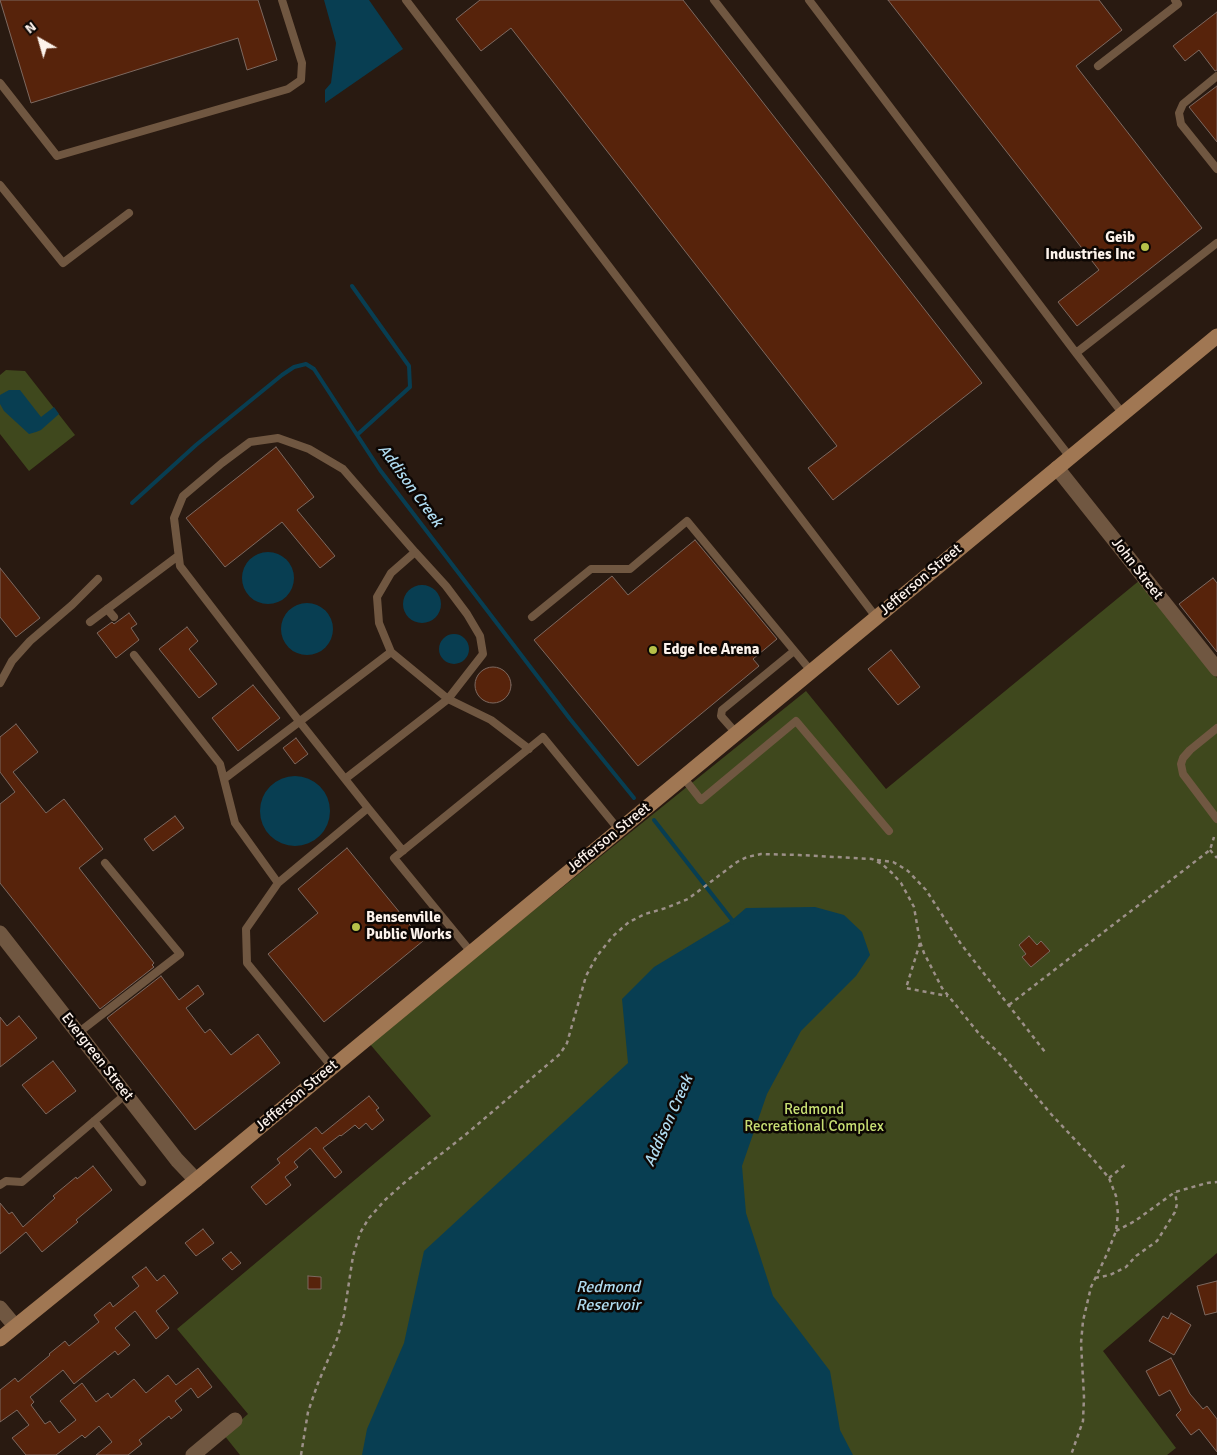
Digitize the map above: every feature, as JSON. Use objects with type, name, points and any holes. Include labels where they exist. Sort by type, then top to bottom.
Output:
[{"type":"street","name":"Jefferson Street","points":[[0,1338],[196,1180],[1217,336]]},
{"type":"street","name":"John Street","points":[[1057,468],[1217,669]]},
{"type":"street","name":"Evergreen Street","points":[[0,934],[178,1160],[196,1180]]},
{"type":"street","points":[[0,1308],[15,1326]]},
{"type":"street","points":[[192,1455],[234,1420]]},
{"type":"lane","points":[[0,83],[57,156],[288,89],[300,80],[302,63],[282,0]]},
{"type":"lane","points":[[406,0],[876,617]]},
{"type":"lane","points":[[714,0],[1070,457]]},
{"type":"lane","points":[[809,0],[1123,414]]},
{"type":"lane","points":[[1098,66],[1178,4],[1174,0]]},
{"type":"lane","points":[[1217,76],[1183,104],[1179,113],[1181,124],[1217,169]]},
{"type":"lane","points":[[0,185],[63,263],[129,213]]},
{"type":"lane","points":[[1076,353],[1217,243]]},
{"type":"lane","points":[[345,779],[448,699],[483,654],[480,636],[467,614],[446,586],[343,469],[309,449],[278,438],[250,442],[183,496],[174,518],[180,566],[299,721],[345,779],[368,808],[403,851]]},
{"type":"lane","points":[[532,617],[592,569],[630,569],[687,521],[811,671]]},
{"type":"lane","points":[[415,552],[391,573],[377,598],[379,623],[391,652],[448,699],[491,720],[529,749]]},
{"type":"lane","points":[[90,622],[178,556]]},
{"type":"lane","points":[[0,683],[12,661],[30,641],[98,580]]},
{"type":"lane","points":[[108,609],[114,617]]},
{"type":"lane","points":[[736,733],[721,716],[722,710],[794,651]]},
{"type":"lane","points":[[224,779],[391,652]]},
{"type":"lane","points":[[134,655],[220,764],[235,823],[278,883]]},
{"type":"lane","points":[[683,777],[702,800],[796,721],[889,831]]},
{"type":"lane","points":[[1217,728],[1190,750],[1183,758],[1181,764],[1183,774],[1217,819]]},
{"type":"lane","points":[[471,952],[394,858],[543,737],[619,830]]},
{"type":"lane","points":[[332,1067],[247,963],[246,929],[278,883],[368,808]]},
{"type":"lane","points":[[78,1033],[180,954],[105,863]]},
{"type":"lane","points":[[0,1185],[6,1180],[22,1182],[126,1094]]},
{"type":"lane","points":[[94,1121],[142,1182]]},
{"type":"path","points":[[1009,1005],[1210,850],[1214,838]]},
{"type":"path","points":[[1210,850],[1217,858]]},
{"type":"path","points":[[301,1455],[308,1412],[337,1339],[344,1315],[353,1256],[360,1233],[369,1218],[384,1200],[464,1136],[560,1054],[567,1043],[586,976],[597,956],[613,936],[628,922],[688,899],[737,862],[747,857],[761,854],[799,855],[893,862],[908,871],[926,890],[961,944],[1045,1052]]},
{"type":"path","points":[[872,859],[882,864],[909,895],[914,907],[920,942],[942,988],[980,1035],[1004,1058],[1051,1114],[1109,1178],[1116,1196],[1118,1214],[1116,1231],[1091,1286],[1087,1303],[1081,1343],[1084,1397],[1083,1421],[1071,1455]]},
{"type":"path","points":[[920,942],[906,988],[949,996]]},
{"type":"path","points":[[1109,1178],[1126,1164]]},
{"type":"path","points":[[1116,1231],[1135,1221],[1175,1192],[1217,1182]]},
{"type":"path","points":[[1095,1278],[1110,1275],[1126,1267],[1136,1256],[1157,1241],[1176,1212],[1175,1192]]},
{"type":"green space","points":[[6,370],[25,371],[75,435],[29,471],[0,434],[0,375]]},
{"type":"green space","name":"Redmond Recreational Complex","points":[[1140,580],[1217,678],[1217,1253],[1103,1351],[1176,1448],[1167,1455],[240,1455],[224,1435],[248,1414],[177,1329],[431,1116],[369,1043],[806,691],[886,789]]},
{"type":"water","points":[[324,0],[369,0],[403,49],[325,103],[325,90],[331,83],[336,43]]},
{"type":"water","points":[[9,390],[20,390],[41,417],[54,407],[59,414],[41,430],[29,434],[4,411],[0,404],[0,395]]},
{"type":"water","points":[[263,552],[273,552],[287,559],[294,573],[294,583],[287,597],[273,604],[263,604],[253,600],[246,593],[242,583],[242,573],[246,563],[253,556]]},
{"type":"water","points":[[422,585],[436,590],[441,604],[436,618],[422,623],[408,618],[403,604],[408,590]]},
{"type":"water","points":[[302,603],[312,603],[326,610],[333,624],[333,634],[326,648],[312,655],[302,655],[292,651],[285,644],[281,634],[281,624],[285,614],[292,607]]},
{"type":"water","points":[[454,634],[465,638],[469,649],[465,660],[454,664],[443,660],[439,649],[443,638]]},
{"type":"water","points":[[295,776],[308,779],[320,786],[327,798],[330,811],[327,824],[320,836],[308,843],[295,846],[282,843],[270,836],[263,824],[260,811],[263,798],[270,786],[282,779]]},
{"type":"water","name":"Redmond Reservoir","points":[[815,907],[844,915],[862,932],[870,955],[856,976],[801,1031],[767,1094],[742,1166],[746,1213],[773,1296],[830,1371],[840,1430],[853,1455],[362,1455],[367,1429],[404,1343],[424,1251],[628,1063],[622,999],[654,967],[732,920],[746,908]]},
{"type":"building","points":[[0,0],[258,0],[277,60],[247,70],[238,38],[31,103]]},
{"type":"building","points":[[480,0],[683,0],[982,383],[833,500],[808,468],[837,446],[511,28],[481,51],[456,19]]},
{"type":"building","points":[[888,0],[1099,0],[1122,30],[1076,66],[1202,228],[1077,326],[1058,302],[1099,270]]},
{"type":"building","points":[[1217,12],[1217,70],[1215,71],[1199,50],[1185,61],[1173,46]]},
{"type":"building","points":[[1217,86],[1217,142],[1189,107]]},
{"type":"building","points":[[276,447],[314,497],[297,510],[335,556],[320,568],[282,522],[225,567],[186,518]]},
{"type":"building","name":"Edge Ice Arena","points":[[695,540],[777,639],[753,659],[759,666],[638,766],[534,640],[612,576],[628,595]]},
{"type":"building","points":[[0,568],[40,618],[16,637],[0,617]]},
{"type":"building","points":[[1213,578],[1217,583],[1217,652],[1179,604]]},
{"type":"building","points":[[129,613],[137,624],[131,628],[139,640],[116,658],[97,633]]},
{"type":"building","points":[[187,627],[198,641],[189,649],[217,684],[199,698],[159,649]]},
{"type":"building","points":[[891,650],[920,687],[898,705],[868,669]]},
{"type":"building","points":[[493,667],[500,668],[506,672],[510,678],[510,692],[506,698],[500,702],[493,703],[486,702],[480,698],[476,692],[475,685],[476,678],[480,672],[486,668]]},
{"type":"building","points":[[253,685],[280,718],[238,751],[212,718]]},
{"type":"building","points":[[16,724],[38,752],[13,772],[46,813],[64,799],[103,849],[79,868],[154,963],[152,965],[154,967],[100,1009],[0,883],[0,804],[15,792],[0,772],[0,737]]},
{"type":"building","points":[[296,738],[308,754],[295,764],[283,748]]},
{"type":"building","points":[[175,816],[184,828],[153,851],[144,839]]},
{"type":"building","name":"Bensenville Public Works","points":[[347,848],[423,941],[324,1022],[268,954],[318,913],[298,889]]},
{"type":"building","points":[[1029,936],[1037,945],[1041,941],[1050,951],[1031,967],[1022,957],[1026,954],[1019,945]]},
{"type":"building","points":[[161,976],[179,1000],[198,985],[204,994],[186,1008],[205,1033],[210,1029],[231,1055],[258,1034],[280,1063],[195,1130],[107,1018]]},
{"type":"building","points":[[19,1016],[37,1038],[0,1067],[0,1017],[7,1026]]},
{"type":"building","points":[[53,1061],[76,1091],[46,1114],[22,1085]]},
{"type":"building","points":[[369,1096],[379,1108],[376,1110],[384,1120],[372,1130],[366,1123],[359,1129],[355,1125],[323,1148],[342,1172],[335,1178],[310,1148],[294,1162],[298,1167],[285,1177],[291,1185],[266,1205],[251,1187],[280,1163],[277,1159],[316,1127],[322,1134]]},
{"type":"building","points":[[93,1166],[112,1190],[42,1252],[26,1232],[0,1254],[0,1203],[9,1214],[12,1212],[23,1227],[55,1198],[53,1196]]},
{"type":"building","points":[[203,1229],[214,1243],[196,1256],[185,1243]]},
{"type":"building","points":[[231,1252],[241,1263],[232,1270],[222,1259]]},
{"type":"building","points":[[146,1267],[157,1281],[164,1275],[178,1293],[156,1311],[169,1328],[156,1339],[135,1311],[115,1328],[130,1345],[118,1355],[115,1351],[74,1384],[63,1370],[30,1397],[34,1402],[31,1405],[45,1424],[50,1421],[59,1433],[76,1420],[60,1401],[82,1383],[96,1402],[108,1393],[111,1398],[134,1379],[146,1393],[168,1375],[176,1385],[198,1368],[212,1387],[198,1398],[191,1388],[175,1401],[182,1410],[171,1419],[169,1416],[139,1440],[142,1444],[128,1455],[96,1455],[112,1442],[99,1426],[85,1438],[82,1435],[56,1455],[26,1455],[12,1438],[29,1425],[17,1410],[0,1422],[0,1390],[15,1378],[18,1382],[65,1341],[69,1346],[99,1322],[94,1315],[110,1302],[113,1307],[139,1286],[132,1277]]},
{"type":"building","points":[[308,1276],[321,1277],[321,1289],[308,1289]]},
{"type":"building","points":[[1217,1281],[1217,1312],[1205,1315],[1197,1286]]},
{"type":"building","points":[[1171,1313],[1191,1325],[1174,1355],[1149,1341],[1163,1316],[1168,1319]]},
{"type":"building","points":[[1171,1358],[1190,1394],[1203,1409],[1207,1406],[1217,1419],[1217,1452],[1199,1429],[1191,1435],[1176,1415],[1181,1410],[1170,1390],[1159,1396],[1146,1371]]},
{"type":"waterway","points":[[352,286],[409,366],[410,387],[358,434]]},
{"type":"waterway","name":"Addison Creek","points":[[132,503],[196,445],[282,375],[294,367],[306,364],[314,369],[380,470],[570,719],[634,798]]},
{"type":"waterway","name":"Addison Creek","points":[[654,820],[732,920],[732,923]]},
{"type":"place","name":"Geib Industries Inc","points":[[1145,247]]},
{"type":"place","name":"Edge Ice Arena","points":[[653,650]]},
{"type":"place","name":"Bensenville Public Works","points":[[356,927]]}]
